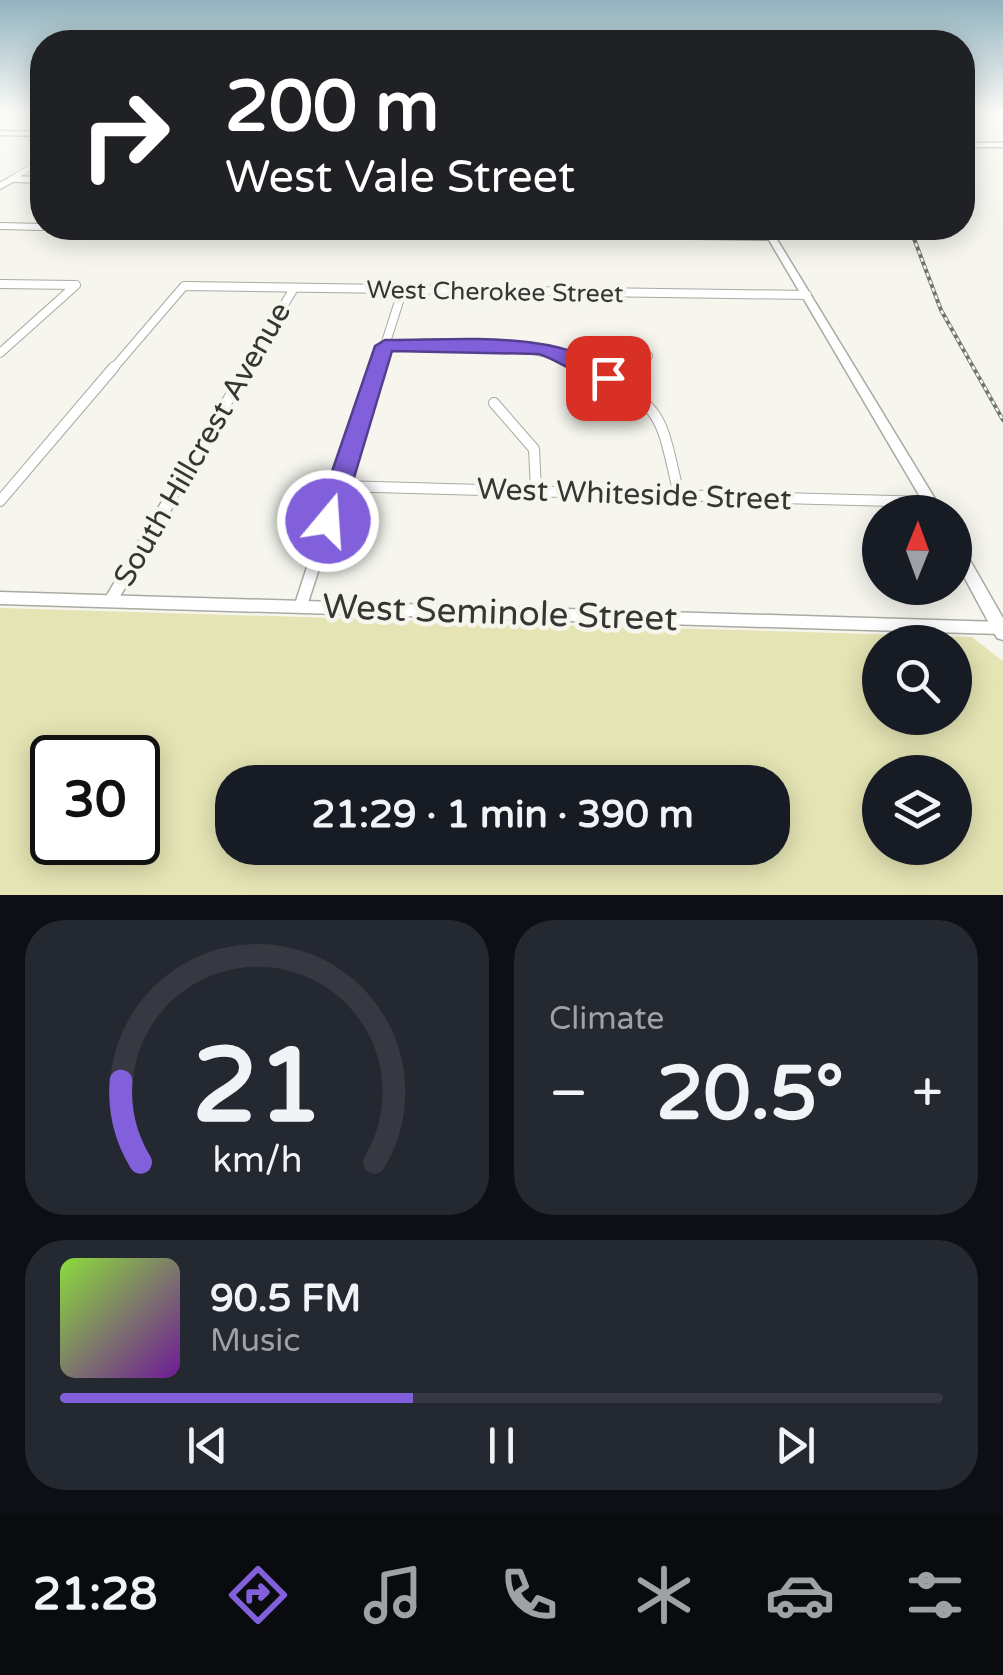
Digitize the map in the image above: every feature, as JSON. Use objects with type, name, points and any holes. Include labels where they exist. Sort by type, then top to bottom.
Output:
[{"type":"main road","points":[[773,240],[926,495]]},
{"type":"main road","points":[[972,577],[1002,630]]},
{"type":"street","points":[[0,186],[30,168]]},
{"type":"street","points":[[12,179],[30,180]]},
{"type":"street","points":[[0,226],[30,227]]},
{"type":"street","points":[[0,284],[76,286],[0,353]]},
{"type":"street","name":"West Cherokee Street","points":[[0,501],[184,286],[806,295]]},
{"type":"street","name":"South Hillcrest Avenue","points":[[111,600],[294,288]]},
{"type":"street","points":[[301,606],[402,290]]},
{"type":"street","points":[[385,346],[540,349],[567,356],[643,398],[659,416],[679,495]]},
{"type":"street","points":[[608,378],[648,356]]},
{"type":"street","points":[[494,404],[534,449],[536,491]]},
{"type":"street","name":"West Whiteside Street","points":[[339,486],[862,504]]},
{"type":"street","name":"West Seminole Street","points":[[0,598],[1002,630]]},
{"type":"green space","points":[[0,608],[862,634],[862,735],[972,735],[972,637],[1003,661],[1003,895],[0,895]]},
{"type":"railway","points":[[915,240],[941,310],[1003,420]]},
{"type":"route","points":[[328,521],[385,346],[540,349],[567,356],[608,378]]}]
